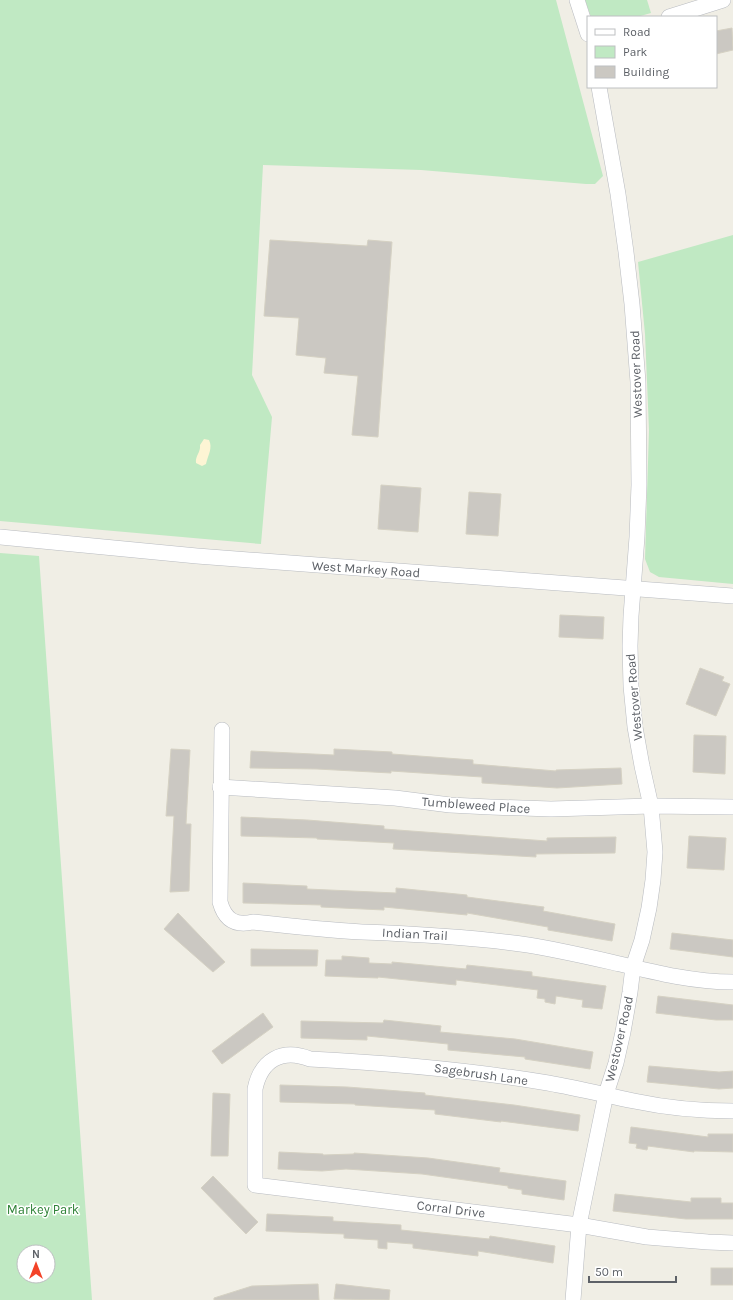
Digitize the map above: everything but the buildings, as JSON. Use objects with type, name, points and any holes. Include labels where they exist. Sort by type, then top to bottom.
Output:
[{"type":"street","points":[[577,0],[587,31]]},
{"type":"street","points":[[672,16],[723,0]]},
{"type":"street","name":"Westover Road","points":[[573,1300],[579,1226],[606,1094],[624,1032],[632,967],[642,940],[649,908],[653,880],[654,852],[652,806],[637,740],[631,686],[630,646],[639,485],[638,382],[626,252],[599,88]]},
{"type":"street","name":"West Markey Road","points":[[0,537],[197,556],[733,596]]},
{"type":"street","name":"Indian Trail","points":[[222,730],[220,787],[220,902],[222,911],[228,918],[237,923],[245,924],[253,922],[361,932],[422,934],[475,938],[566,952],[663,975],[694,980],[733,982]]},
{"type":"street","name":"Tumbleweed Place","points":[[220,787],[395,798],[450,805],[490,808],[551,809],[652,806],[733,807]]},
{"type":"street","name":"Sagebrush Lane","points":[[255,1098],[257,1079],[263,1069],[279,1056],[290,1054],[301,1055],[310,1059],[382,1062],[473,1072],[550,1083],[669,1107],[705,1111],[733,1111]]},
{"type":"street","name":"Corral Drive","points":[[255,1098],[255,1185],[579,1226],[647,1237],[733,1243]]},
{"type":"green space","points":[[0,0],[556,0],[603,176],[595,184],[586,184],[421,170],[263,165],[252,375],[272,417],[261,544],[0,521]]},
{"type":"green space","points":[[585,0],[647,0],[651,13],[640,16],[591,16]]},
{"type":"green space","points":[[733,235],[733,584],[659,577],[650,572],[645,559],[649,430],[645,334],[638,262]]},
{"type":"green space","name":"Markey Park","points":[[0,553],[39,556],[92,1300],[0,1300]]},
{"type":"sand","points":[[204,439],[209,440],[210,449],[206,464],[202,466],[196,463],[196,461],[200,450],[200,445]]}]
